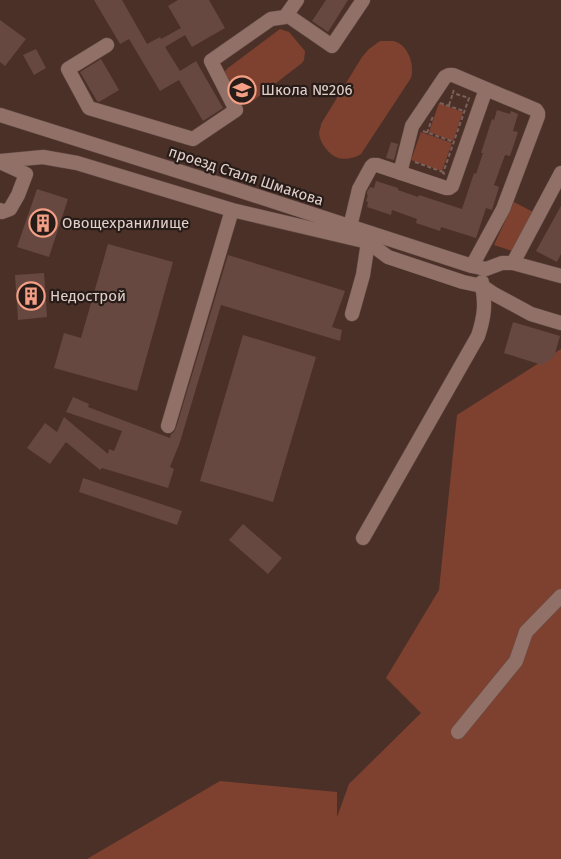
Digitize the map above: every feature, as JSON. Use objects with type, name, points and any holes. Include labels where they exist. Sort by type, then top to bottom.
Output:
[{"type":"street","points":[[106,45],[68,69],[89,108],[193,139],[236,110],[211,61],[271,19],[285,18],[297,0]]},
{"type":"street","points":[[287,15],[332,46],[363,0]]},
{"type":"street","points":[[363,538],[478,336],[482,324],[485,298],[477,268],[504,208],[538,113],[536,110],[449,74],[445,77],[411,129],[400,172]]},
{"type":"street","points":[[350,226],[359,189],[374,165],[446,188],[452,186],[449,175],[486,89]]},
{"type":"street","name":"проезд Сталя Шмакова","points":[[0,114],[477,268]]},
{"type":"street","points":[[0,161],[43,157],[78,163],[232,210],[368,242],[388,257],[463,282],[482,286],[531,314],[561,322]]},
{"type":"street","points":[[0,161],[26,174],[10,209],[2,212],[0,210]]},
{"type":"street","points":[[513,263],[561,173]]},
{"type":"street","points":[[168,426],[232,210]]},
{"type":"street","points":[[352,314],[363,275],[368,242]]},
{"type":"street","points":[[477,268],[490,268],[502,263],[513,263],[561,276]]},
{"type":"street","points":[[458,732],[516,661],[526,632],[561,596]]},
{"type":"path","points":[[449,106],[458,77]]},
{"type":"path","points":[[403,158],[449,175],[454,142],[469,98],[453,93]]},
{"type":"path","points":[[438,102],[464,111]]},
{"type":"path","points":[[428,133],[436,110]]},
{"type":"path","points":[[421,131],[454,142]]},
{"type":"shaded area","points":[[280,29],[289,32],[305,51],[304,60],[254,100],[240,99],[226,80],[225,71]]},
{"type":"shaded area","points":[[380,41],[393,41],[403,46],[411,61],[411,78],[361,154],[356,157],[338,158],[331,154],[322,144],[319,136],[321,124],[362,57]]},
{"type":"shaded area","points":[[439,103],[463,112],[453,141],[429,132]]},
{"type":"shaded area","points":[[421,132],[452,143],[442,171],[411,160]]},
{"type":"shaded area","points":[[514,202],[533,212],[512,251],[494,245]]},
{"type":"shaded area","points":[[561,349],[561,859],[87,859],[220,781],[337,792],[337,817],[349,784],[421,713],[386,678],[439,590],[457,415]]},
{"type":"building","points":[[94,0],[122,0],[147,44],[181,28],[168,6],[178,0],[209,0],[225,28],[192,47],[185,35],[165,47],[180,71],[196,61],[223,108],[203,121],[179,80],[160,91],[129,39],[120,44]]},
{"type":"building","points":[[326,0],[348,0],[328,32],[312,21]]},
{"type":"building","points":[[0,20],[26,39],[5,66],[0,62]]},
{"type":"building","points":[[36,49],[46,68],[34,75],[23,55]]},
{"type":"building","points":[[101,59],[119,90],[99,102],[80,72]]},
{"type":"building","points":[[497,110],[510,114],[511,111],[518,114],[513,131],[518,132],[510,156],[505,155],[494,185],[499,187],[492,210],[486,208],[476,238],[441,227],[440,231],[416,223],[417,219],[392,210],[391,215],[367,207],[367,192],[370,187],[374,188],[376,181],[418,197],[419,195],[462,209],[483,153],[481,153],[492,119],[494,120]]},
{"type":"building","points":[[391,142],[398,144],[394,160],[386,158]]},
{"type":"building","name":"Овощехранилище","points":[[37,189],[68,199],[49,257],[17,247]]},
{"type":"building","points":[[561,206],[561,254],[557,262],[536,251]]},
{"type":"building","points":[[108,244],[173,262],[137,391],[54,368],[64,333],[81,338]]},
{"type":"building","points":[[228,255],[345,291],[332,327],[342,330],[340,341],[221,305],[180,442],[170,467],[174,469],[168,488],[102,468],[100,470],[66,442],[50,464],[27,448],[45,423],[57,432],[64,417],[108,454],[109,449],[114,451],[122,431],[66,412],[73,397],[89,404],[88,407],[170,438],[176,428]]},
{"type":"building","name":"Недострой","points":[[44,273],[47,317],[18,320],[15,275]]},
{"type":"building","points":[[513,322],[560,336],[554,357],[542,365],[504,353]]},
{"type":"building","points":[[243,335],[316,357],[273,502],[200,481]]},
{"type":"building","points":[[83,478],[182,511],[177,525],[79,492]]},
{"type":"building","points":[[243,524],[282,558],[268,574],[229,540]]},
{"type":"place","name":"Школа №206","points":[[242,90]]},
{"type":"place","name":"Овощехранилище","points":[[43,223]]},
{"type":"place","name":"Недострой","points":[[31,296]]}]
